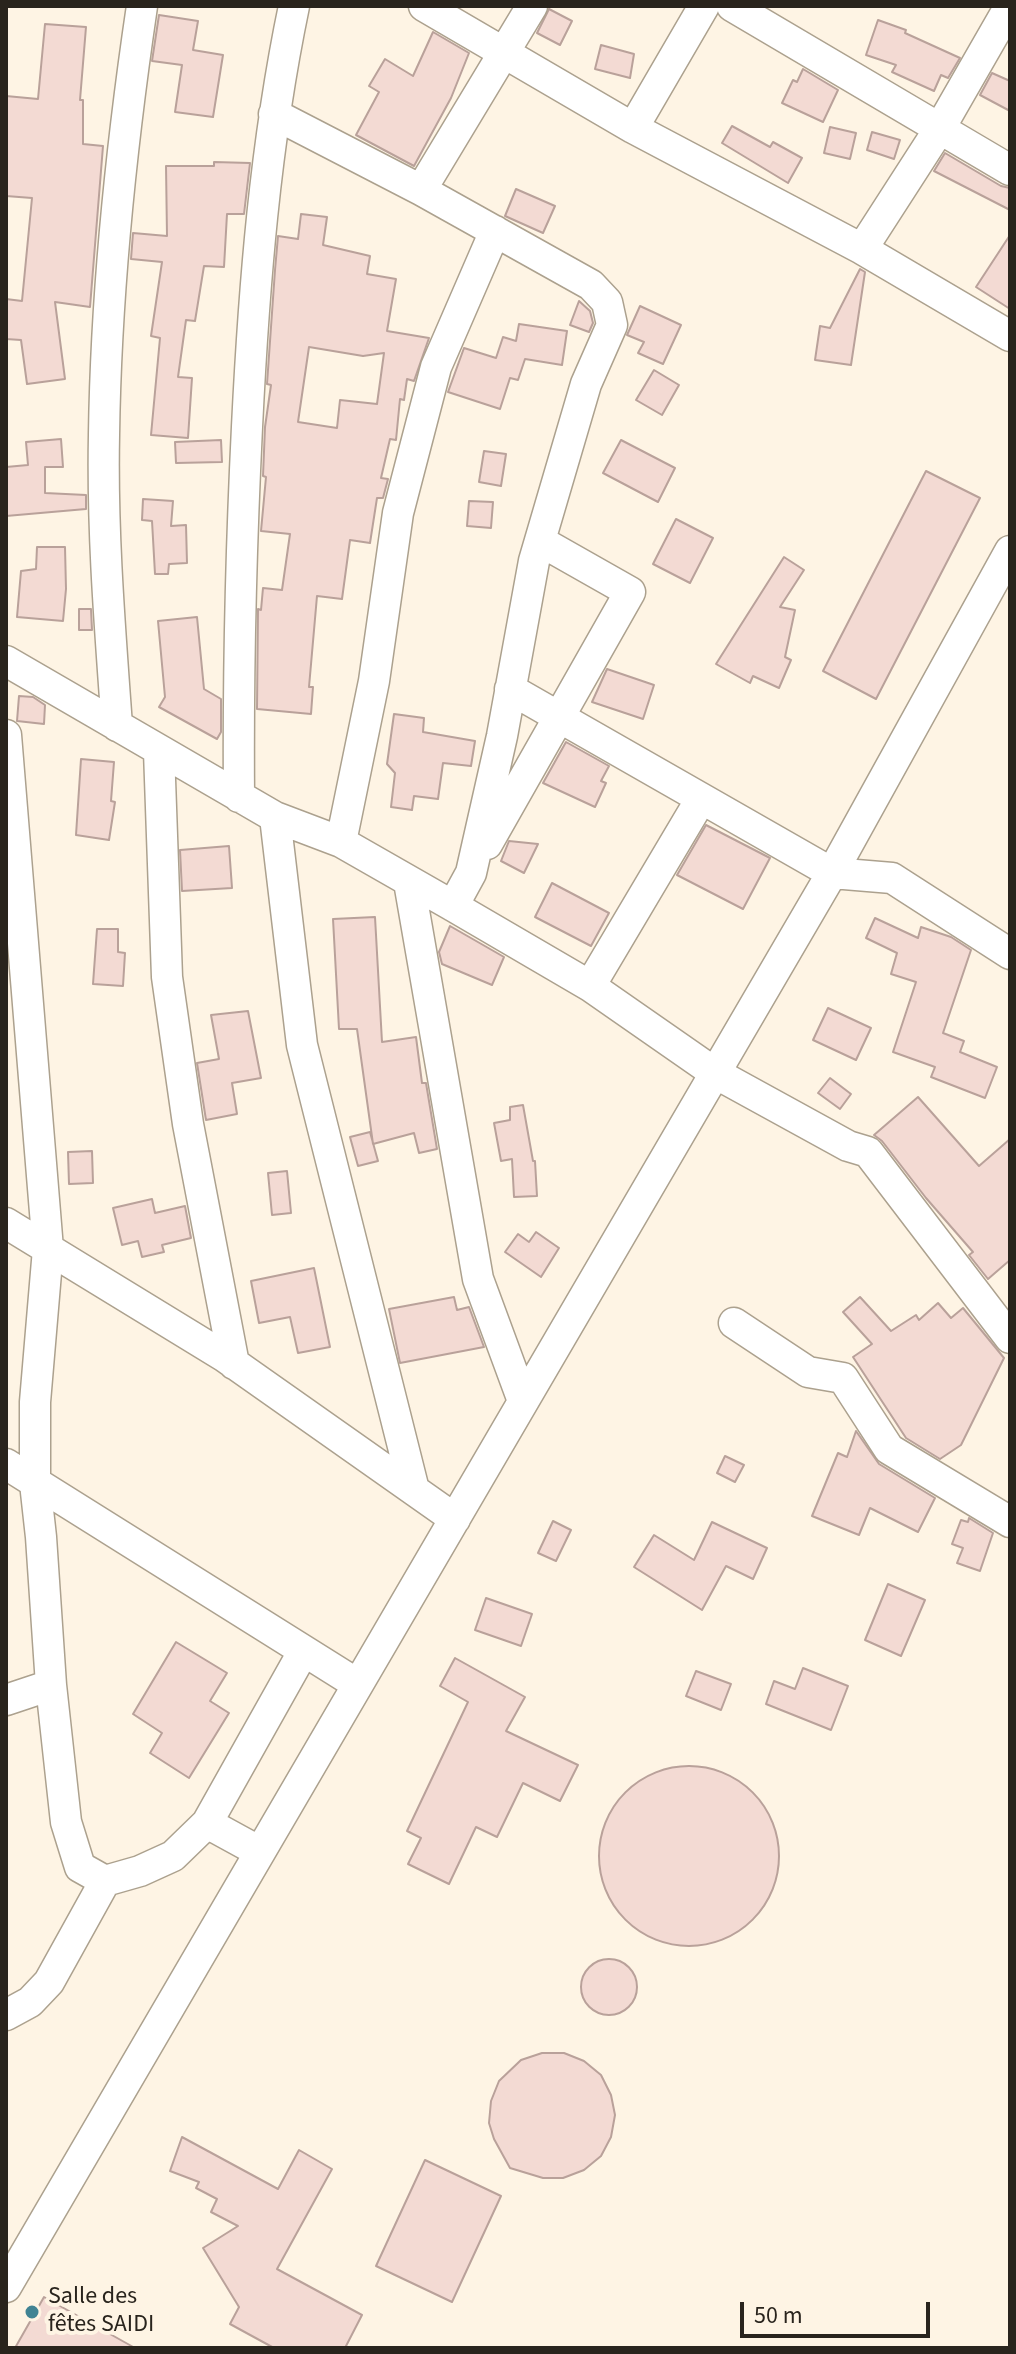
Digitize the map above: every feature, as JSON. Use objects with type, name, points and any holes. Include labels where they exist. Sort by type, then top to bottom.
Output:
[{"type":"street","points":[[117,726],[109,605],[104,436],[115,228],[142,6]]},
{"type":"street","points":[[239,797],[238,679],[251,340],[260,216],[274,114],[294,6]]},
{"type":"street","points":[[424,6],[633,128],[862,249],[1010,336]]},
{"type":"street","points":[[421,190],[532,6]]},
{"type":"street","points":[[633,128],[704,6]]},
{"type":"street","points":[[732,6],[1010,170]]},
{"type":"street","points":[[862,249],[940,128],[1010,6]]},
{"type":"street","points":[[274,114],[421,190],[591,285],[607,302],[612,325],[586,384],[540,541],[471,873]]},
{"type":"street","points":[[341,842],[374,681],[398,513],[436,367],[495,231]]},
{"type":"street","points":[[453,906],[630,592],[540,541]]},
{"type":"street","points":[[11,2267],[260,1852],[832,873],[1010,551]]},
{"type":"street","points":[[6,661],[275,817],[341,842],[590,986],[715,1073],[848,1146],[868,1152],[1010,1338]]},
{"type":"street","points":[[510,689],[832,873],[892,878],[1010,954]]},
{"type":"street","points":[[6,735],[48,1249],[35,1402],[35,1483],[51,1685],[66,1822],[80,1867],[105,1881]]},
{"type":"street","points":[[159,751],[167,977],[188,1124],[234,1364]]},
{"type":"street","points":[[590,986],[701,799]]},
{"type":"street","points":[[275,817],[302,1045],[414,1490]]},
{"type":"street","points":[[409,882],[478,1279],[523,1401]]},
{"type":"street","points":[[6,1223],[234,1364],[455,1519]]},
{"type":"street","points":[[734,1323],[808,1372],[843,1378],[889,1449],[1010,1522]]},
{"type":"street","points":[[6,1464],[357,1684]]},
{"type":"street","points":[[6,2015],[30,2002],[49,1982],[105,1881],[140,1871],[173,1856],[207,1823],[303,1652]]},
{"type":"street","points":[[6,1700],[51,1685]]},
{"type":"street","points":[[207,1823],[260,1852]]},
{"type":"building","points":[[549,9],[572,21],[560,45],[537,33]]},
{"type":"building","points":[[159,15],[198,21],[193,50],[223,55],[213,117],[175,112],[182,65],[152,61]]},
{"type":"building","points":[[878,20],[906,30],[905,33],[960,58],[948,78],[941,75],[934,91],[892,72],[896,65],[866,55]]},
{"type":"building","points":[[45,24],[86,27],[80,100],[83,100],[83,144],[103,146],[90,307],[55,302],[65,379],[27,384],[21,340],[6,339],[6,299],[22,301],[32,198],[6,196],[6,96],[38,99]]},
{"type":"building","points":[[433,32],[469,53],[451,98],[414,166],[356,135],[379,92],[369,86],[385,59],[413,76]]},
{"type":"building","points":[[601,45],[634,54],[630,78],[595,69]]},
{"type":"building","points":[[803,69],[838,90],[823,122],[782,103],[793,80],[797,82]]},
{"type":"building","points":[[992,73],[1010,81],[1010,111],[980,95]]},
{"type":"building","points":[[732,126],[770,147],[773,142],[802,158],[788,183],[722,143]]},
{"type":"building","points":[[830,127],[856,133],[850,159],[824,153]]},
{"type":"building","points":[[872,132],[900,140],[894,159],[867,150]]},
{"type":"building","points":[[945,153],[1001,186],[1010,188],[1010,210],[934,171]]},
{"type":"building","points":[[214,162],[250,163],[244,214],[227,214],[224,267],[204,266],[195,321],[186,320],[178,377],[192,378],[188,438],[151,435],[160,338],[151,336],[162,262],[131,259],[133,233],[167,236],[166,166],[214,166]]},
{"type":"building","points":[[516,189],[555,206],[543,233],[505,216]]},
{"type":"building","points":[[301,214],[327,217],[323,245],[370,256],[367,274],[396,279],[387,331],[429,338],[414,381],[407,379],[404,400],[400,399],[396,440],[390,439],[381,478],[388,479],[383,498],[377,498],[370,543],[350,540],[342,599],[317,596],[309,687],[313,687],[311,714],[257,709],[258,609],[261,610],[263,588],[282,590],[290,534],[261,531],[266,477],[263,476],[265,427],[271,385],[267,384],[278,236],[298,239]],"holes":[[[309,347],[363,356],[384,353],[377,404],[340,400],[337,428],[298,422]]]},
{"type":"building","points":[[1010,235],[1010,309],[976,287]]},
{"type":"building","points":[[860,269],[865,272],[851,365],[815,360],[820,326],[830,328]]},
{"type":"building","points":[[579,301],[590,311],[593,323],[589,332],[570,325]]},
{"type":"building","points":[[640,306],[681,325],[663,364],[638,353],[644,342],[627,335]]},
{"type":"building","points":[[519,324],[567,331],[562,365],[525,359],[518,380],[510,378],[500,409],[448,392],[464,348],[496,358],[503,337],[516,341]]},
{"type":"building","points":[[654,370],[679,385],[662,415],[636,400]]},
{"type":"building","points":[[61,439],[63,467],[45,467],[45,493],[86,495],[86,509],[6,516],[6,467],[28,465],[26,442]]},
{"type":"building","points":[[221,440],[222,462],[176,463],[175,442]]},
{"type":"building","points":[[621,440],[675,468],[658,502],[603,473]]},
{"type":"building","points":[[484,451],[506,454],[501,486],[479,482]]},
{"type":"building","points":[[926,471],[980,498],[876,699],[823,671]]},
{"type":"building","points":[[143,499],[173,501],[171,526],[186,525],[187,563],[169,564],[168,574],[155,574],[152,521],[142,520]]},
{"type":"building","points":[[469,501],[493,502],[491,528],[467,526]]},
{"type":"building","points":[[676,519],[713,538],[690,583],[653,564]]},
{"type":"building","points":[[37,547],[65,547],[63,621],[17,617],[21,571],[36,569]]},
{"type":"building","points":[[784,557],[804,570],[780,607],[795,610],[785,657],[791,660],[779,688],[753,676],[750,683],[716,664]]},
{"type":"building","points":[[79,609],[91,609],[92,630],[79,630]]},
{"type":"building","points":[[197,617],[204,689],[221,699],[221,732],[217,739],[159,707],[165,697],[158,621]]},
{"type":"building","points":[[607,669],[654,685],[643,719],[592,702]]},
{"type":"building","points":[[19,696],[33,697],[45,705],[44,724],[17,721]]},
{"type":"building","points":[[394,714],[424,718],[423,732],[475,741],[471,766],[443,763],[438,799],[414,796],[412,810],[391,807],[395,773],[387,764]]},
{"type":"building","points":[[566,742],[609,766],[601,781],[606,783],[595,807],[543,783]]},
{"type":"building","points":[[81,759],[114,762],[111,801],[115,802],[109,840],[76,835]]},
{"type":"building","points":[[706,825],[770,858],[743,909],[677,875]]},
{"type":"building","points":[[509,841],[538,844],[524,873],[501,861]]},
{"type":"building","points":[[229,846],[232,888],[182,891],[180,850]]},
{"type":"building","points":[[552,883],[609,913],[591,946],[535,917]]},
{"type":"building","points":[[375,917],[382,1042],[416,1037],[422,1083],[426,1083],[437,1149],[419,1153],[414,1133],[373,1144],[357,1029],[339,1029],[333,919]]},
{"type":"building","points":[[875,918],[918,938],[921,927],[951,937],[971,950],[943,1033],[964,1041],[960,1052],[997,1067],[985,1098],[931,1077],[935,1067],[893,1052],[916,982],[891,974],[897,953],[866,938]]},
{"type":"building","points":[[450,926],[504,957],[492,985],[442,964],[439,952]]},
{"type":"building","points":[[97,929],[118,929],[118,952],[125,953],[123,986],[93,984]]},
{"type":"building","points":[[828,1008],[871,1028],[856,1060],[813,1040]]},
{"type":"building","points":[[248,1011],[261,1078],[232,1083],[237,1114],[206,1120],[197,1063],[219,1059],[211,1015]]},
{"type":"building","points":[[830,1078],[851,1094],[840,1109],[818,1093]]},
{"type":"building","points":[[918,1097],[979,1166],[1010,1139],[1010,1260],[988,1279],[969,1255],[973,1252],[874,1135]]},
{"type":"building","points":[[523,1105],[535,1161],[537,1196],[514,1197],[512,1159],[501,1161],[494,1123],[510,1120],[510,1107]]},
{"type":"building","points":[[370,1132],[378,1161],[358,1166],[350,1137]]},
{"type":"building","points":[[92,1151],[93,1183],[69,1184],[68,1152]]},
{"type":"building","points":[[287,1171],[291,1213],[272,1215],[268,1173]]},
{"type":"building","points":[[152,1199],[155,1213],[185,1206],[191,1238],[162,1245],[164,1252],[142,1257],[138,1241],[122,1245],[113,1208]]},
{"type":"building","points":[[536,1232],[559,1248],[541,1277],[505,1252],[518,1234],[529,1242]]},
{"type":"building","points":[[314,1268],[330,1347],[298,1353],[290,1317],[259,1323],[251,1281]]},
{"type":"building","points":[[454,1297],[457,1310],[469,1307],[484,1347],[400,1363],[389,1309]]},
{"type":"building","points":[[860,1297],[891,1331],[916,1315],[919,1320],[938,1303],[951,1318],[963,1308],[1004,1358],[961,1445],[940,1459],[906,1438],[853,1357],[872,1344],[843,1312]]},
{"type":"building","points":[[856,1431],[879,1464],[935,1498],[918,1532],[870,1508],[859,1535],[812,1516],[838,1453],[847,1457]]},
{"type":"building","points":[[725,1456],[744,1465],[735,1482],[717,1473]]},
{"type":"building","points":[[969,1518],[993,1533],[980,1571],[957,1563],[963,1548],[952,1544],[961,1520],[968,1522]]},
{"type":"building","points":[[553,1521],[571,1530],[556,1561],[538,1553]]},
{"type":"building","points":[[712,1522],[767,1548],[753,1579],[726,1566],[702,1610],[634,1567],[654,1535],[694,1560]]},
{"type":"building","points":[[888,1584],[925,1600],[901,1656],[865,1640]]},
{"type":"building","points":[[486,1598],[532,1614],[521,1646],[475,1630]]},
{"type":"building","points":[[176,1642],[227,1673],[210,1701],[229,1713],[189,1778],[150,1753],[162,1733],[133,1714]]},
{"type":"building","points":[[455,1658],[525,1697],[506,1731],[578,1765],[560,1801],[523,1783],[497,1837],[476,1827],[449,1884],[408,1864],[421,1838],[407,1831],[468,1702],[440,1686]]},
{"type":"building","points":[[803,1668],[848,1686],[831,1730],[766,1704],[774,1681],[795,1689]]},
{"type":"building","points":[[696,1671],[731,1684],[721,1710],[686,1696]]},
{"type":"building","points":[[689,1766],[724,1772],[753,1792],[773,1821],[779,1856],[773,1891],[753,1920],[724,1940],[689,1946],[654,1940],[625,1920],[605,1891],[599,1856],[605,1821],[625,1792],[654,1772]]},
{"type":"building","points":[[609,1959],[629,1967],[637,1987],[629,2007],[609,2015],[589,2007],[581,1987],[589,1967]]},
{"type":"building","points":[[542,2053],[564,2053],[584,2061],[601,2075],[611,2095],[615,2115],[611,2137],[601,2156],[584,2170],[563,2178],[543,2178],[510,2168],[489,2123],[491,2101],[499,2081],[521,2060]]},
{"type":"building","points":[[182,2137],[278,2189],[299,2150],[332,2169],[277,2269],[362,2315],[345,2348],[274,2348],[230,2324],[239,2307],[203,2248],[238,2226],[211,2212],[217,2199],[196,2188],[199,2182],[170,2171]]},
{"type":"building","points":[[425,2160],[501,2196],[452,2302],[376,2266]]},
{"type":"building","points":[[44,2297],[135,2348],[15,2348]]},
{"type":"place","name":"Salle des fêtes SAIDI","points":[[32,2312]]}]
